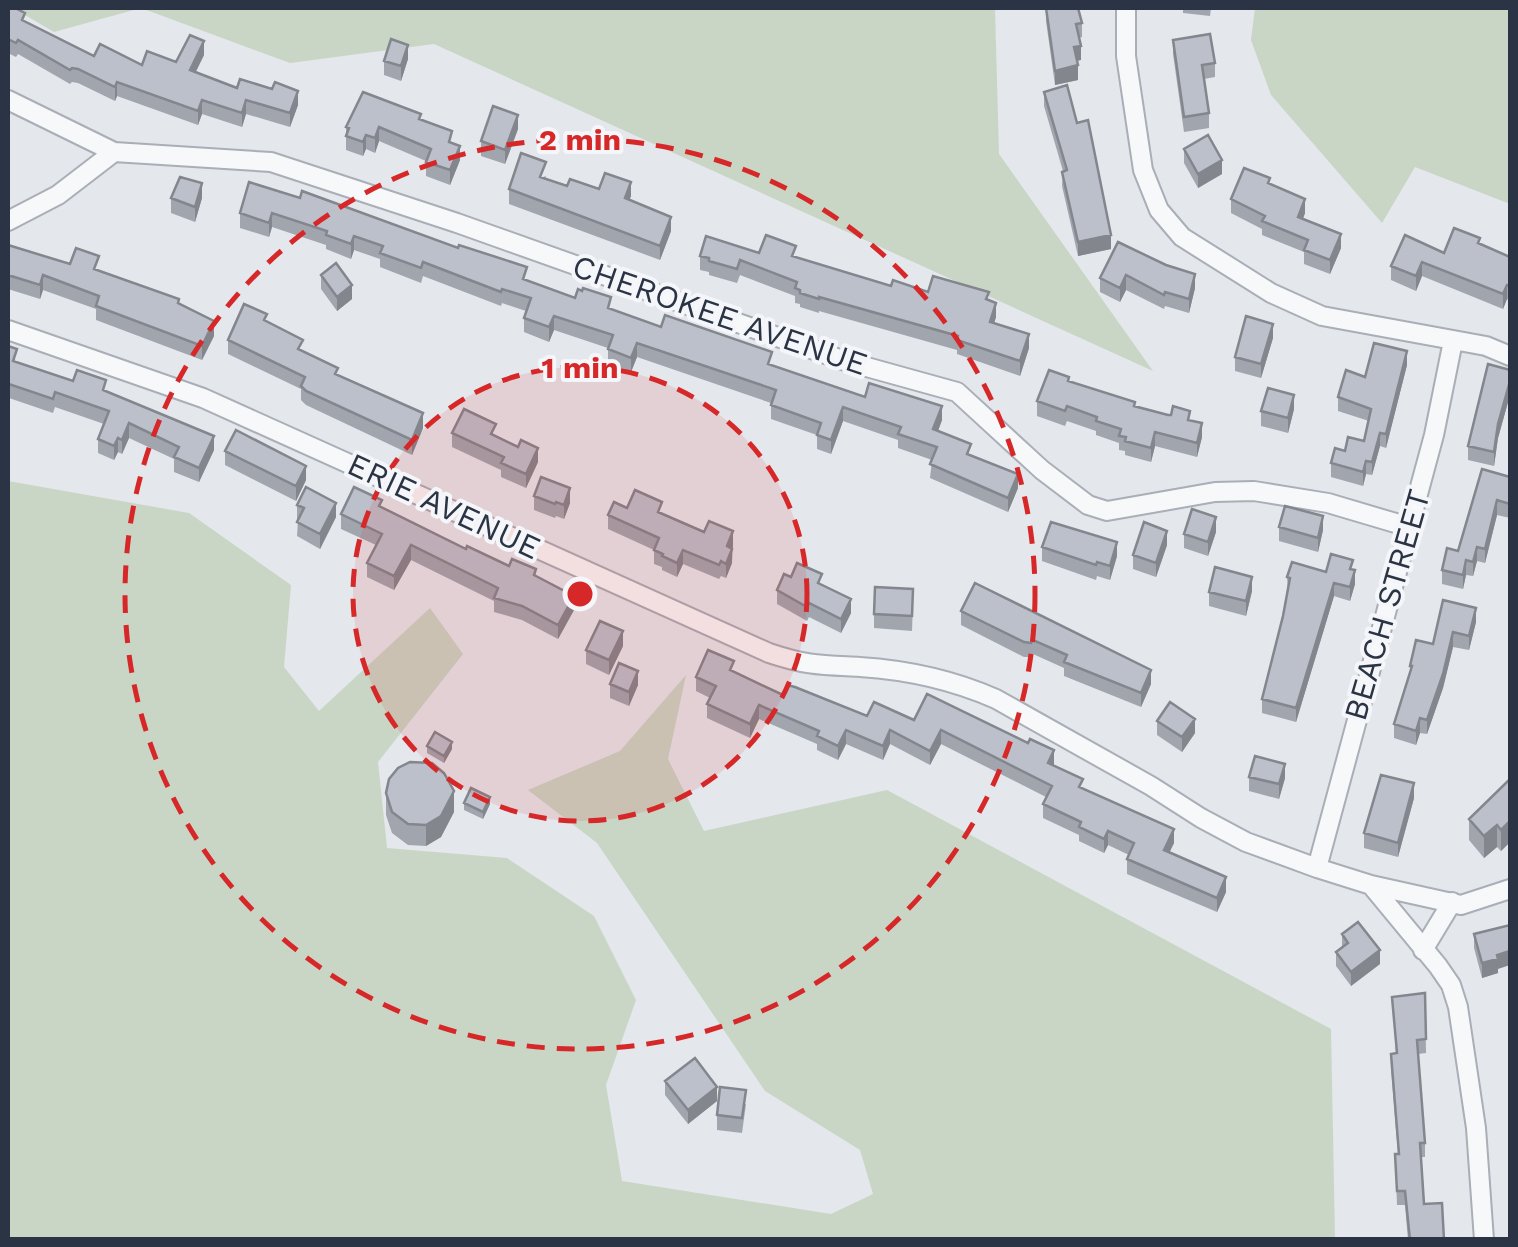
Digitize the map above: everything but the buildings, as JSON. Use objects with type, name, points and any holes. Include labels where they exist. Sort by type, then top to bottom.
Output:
[{"type":"street","points":[[1126,8],[1126,56],[1143,170],[1159,210],[1182,238],[1271,293],[1322,316],[1486,346],[1510,356]]},
{"type":"street","name":"CHEROKEE AVENUE","points":[[8,100],[114,152],[270,162],[476,230],[845,361],[957,392],[1074,496],[1107,511],[1215,492],[1254,491],[1328,503],[1409,527]]},
{"type":"street","points":[[8,221],[58,195],[114,152]]},
{"type":"street","name":"ERIE AVENUE","points":[[8,330],[203,398],[769,653],[824,668],[861,667],[960,683],[1134,776],[1246,842],[1371,885],[1461,905],[1510,888]]},
{"type":"street","name":"BEACH STREET","points":[[1316,868],[1434,435],[1453,341]]},
{"type":"street","points":[[1371,885],[1451,985],[1458,1007],[1476,1128],[1484,1240]]},
{"type":"street","points":[[1424,950],[1452,902]]},
{"type":"green space","points":[[13,8],[141,8],[54,32]]},
{"type":"green space","points":[[141,8],[995,8],[999,154],[1153,371],[434,44],[290,63]]},
{"type":"green space","points":[[1255,8],[1510,8],[1510,204],[1415,167],[1382,223],[1271,95],[1251,40]]},
{"type":"green space","points":[[8,481],[189,513],[291,585],[284,667],[319,711],[430,608],[463,654],[378,762],[387,848],[507,858],[594,916],[636,1000],[606,1085],[622,1181],[831,1214],[873,1194],[860,1150],[765,1091],[597,843],[528,790],[620,751],[686,675],[668,759],[704,831],[887,790],[1331,1029],[1335,1239],[8,1239]]}]
